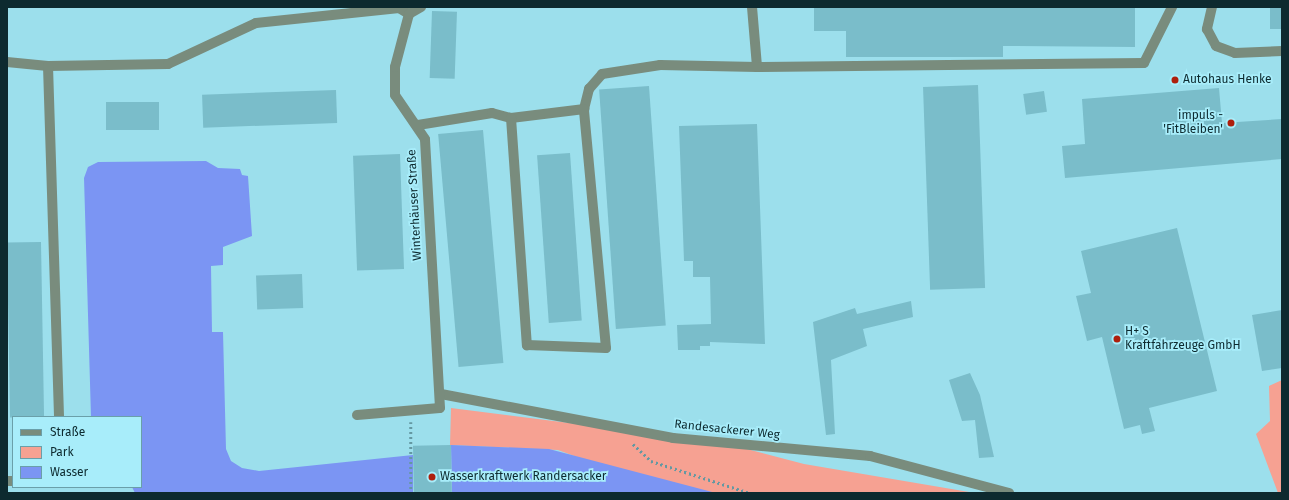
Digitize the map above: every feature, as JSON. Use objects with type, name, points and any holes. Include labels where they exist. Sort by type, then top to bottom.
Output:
[{"type":"street","points":[[7,62],[48,66],[168,64],[256,23],[399,8],[410,14],[420,7]]},
{"type":"street","points":[[752,7],[757,67]]},
{"type":"street","points":[[511,118],[527,345],[606,348],[584,109],[588,89],[602,74],[660,65],[757,67],[1144,63],[1172,7]]},
{"type":"street","points":[[1212,7],[1207,29],[1216,46],[1235,53],[1282,51]]},
{"type":"street","name":"Winterhäuser Straße","points":[[410,14],[395,67],[395,95],[418,125],[425,139],[426,210],[441,394]]},
{"type":"street","points":[[48,66],[59,416]]},
{"type":"street","points":[[418,125],[492,113],[511,118],[584,109]]},
{"type":"street","points":[[357,415],[411,412],[440,408],[441,394]]},
{"type":"street","name":"Randesackerer Weg","points":[[441,394],[673,438],[870,456],[1009,493]]},
{"type":"path","points":[[411,412],[411,493]]},
{"type":"path","points":[[630,441],[651,460],[750,493]]},
{"type":"green space","points":[[1282,380],[1282,493],[1278,493],[1256,434],[1270,421],[1269,386]]},
{"type":"green space","points":[[451,408],[720,442],[804,464],[975,493],[675,493],[558,450],[450,445]]},
{"type":"water","points":[[206,161],[218,168],[240,169],[242,175],[248,176],[252,236],[223,247],[223,265],[211,266],[212,332],[223,332],[226,449],[231,461],[242,468],[259,471],[413,455],[413,493],[135,493],[132,488],[142,488],[142,416],[91,416],[84,178],[88,167],[98,162]]},
{"type":"water","points":[[451,445],[549,449],[716,493],[452,493]]},
{"type":"building","points":[[814,7],[1135,7],[1135,47],[1003,46],[1003,57],[846,57],[846,31],[814,31]]},
{"type":"building","points":[[1270,7],[1282,7],[1282,29],[1270,29]]},
{"type":"building","points":[[432,11],[457,12],[455,79],[430,78]]},
{"type":"building","points":[[978,85],[985,288],[930,290],[923,87]]},
{"type":"building","points":[[649,86],[666,325],[616,329],[599,89]]},
{"type":"building","points":[[1219,88],[1222,123],[1282,119],[1282,159],[1065,178],[1062,146],[1085,144],[1082,99]]},
{"type":"building","points":[[336,90],[337,123],[203,128],[202,95]]},
{"type":"building","points":[[1044,91],[1047,112],[1026,115],[1023,94]]},
{"type":"building","points":[[106,102],[159,102],[159,130],[106,130]]},
{"type":"building","points":[[757,124],[765,344],[710,342],[710,346],[700,346],[700,350],[678,350],[677,325],[711,324],[710,277],[693,277],[693,261],[684,261],[679,126]]},
{"type":"building","points":[[483,130],[503,363],[459,367],[438,134]]},
{"type":"building","points":[[570,153],[582,321],[549,323],[537,155]]},
{"type":"building","points":[[400,154],[404,269],[357,271],[353,156]]},
{"type":"building","points":[[1177,228],[1217,391],[1149,408],[1155,431],[1142,434],[1140,425],[1124,429],[1102,337],[1087,341],[1076,296],[1091,293],[1081,251]]},
{"type":"building","points":[[41,242],[44,416],[12,416],[10,418],[7,243]]},
{"type":"building","points":[[302,274],[303,308],[257,310],[256,276]]},
{"type":"building","points":[[911,301],[913,317],[863,329],[867,346],[831,360],[835,434],[826,435],[813,322],[855,308],[857,314]]},
{"type":"building","points":[[1282,310],[1282,368],[1262,371],[1252,315]]},
{"type":"building","points":[[970,373],[980,395],[994,457],[979,458],[975,420],[962,421],[949,380]]},
{"type":"building","name":"Wasserkraftwerk Randersacker","points":[[451,445],[452,493],[414,493],[413,446]]},
{"type":"place","name":"Autohaus Henke","points":[[1175,80]]},
{"type":"place","name":"impuls - 'FitBleiben'","points":[[1231,123]]},
{"type":"place","name":"H+ S Kraftfahrzeuge GmbH","points":[[1117,339]]},
{"type":"place","name":"Wasserkraftwerk Randersacker","points":[[432,477]]}]
